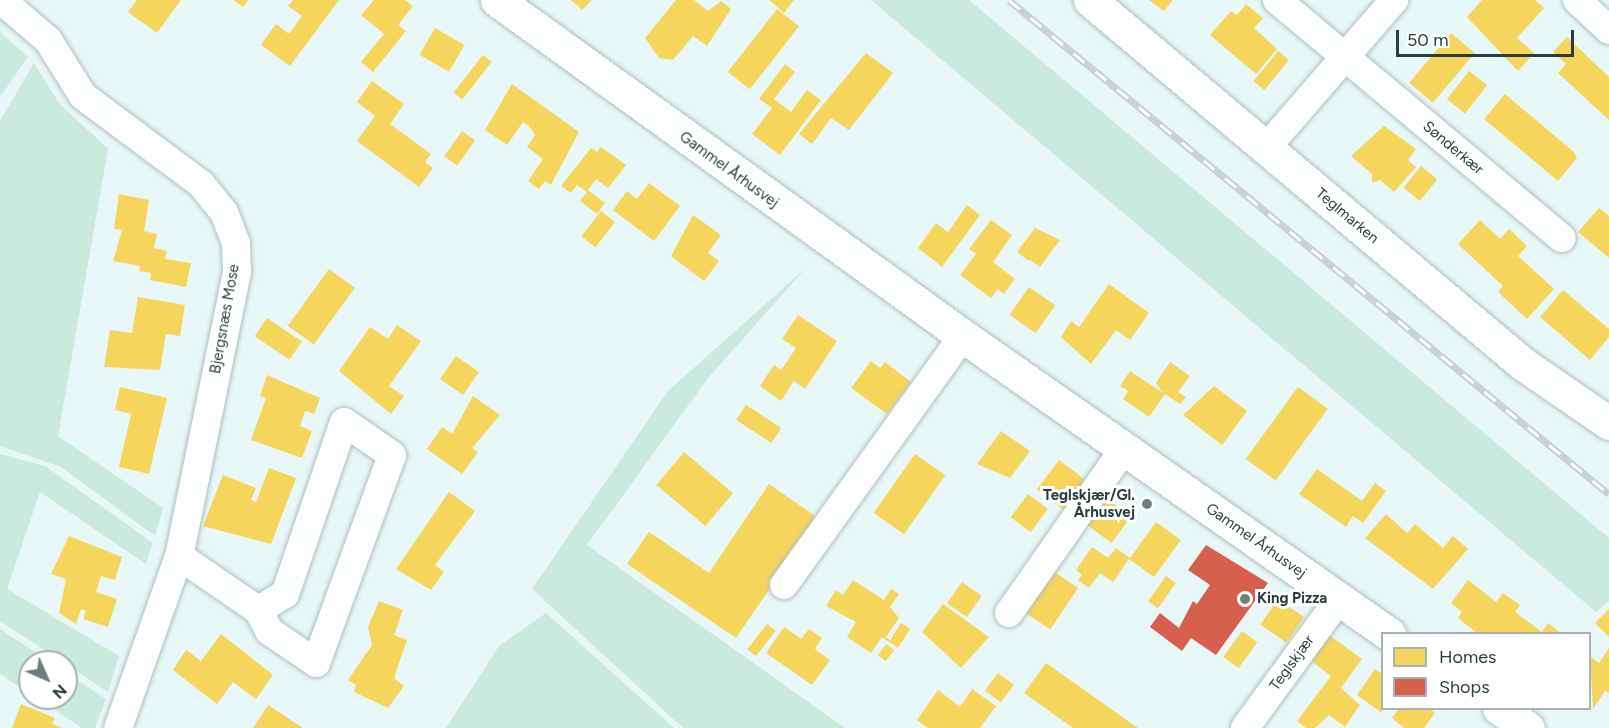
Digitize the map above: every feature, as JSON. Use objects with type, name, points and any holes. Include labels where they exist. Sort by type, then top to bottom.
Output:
[{"type":"street","name":"Bjergsnæs Mose","points":[[1,0],[48,40],[83,96],[201,184],[224,212],[236,243],[237,272],[179,556],[118,728]]},
{"type":"street","name":"Gammel Århusvej","points":[[497,0],[963,336],[1388,632]]},
{"type":"street","name":"Teglmarken","points":[[1090,0],[1523,364],[1609,423]]},
{"type":"street","name":"Sønderkær","points":[[1277,0],[1562,238]]},
{"type":"street","points":[[1266,148],[1394,0]]},
{"type":"street","points":[[1577,0],[1609,30]]},
{"type":"street","points":[[784,585],[963,336]]},
{"type":"street","points":[[179,556],[258,610],[269,631],[316,663],[392,455],[344,422],[285,594],[258,610]]},
{"type":"street","points":[[1009,613],[1124,449]]},
{"type":"street","name":"Teglskjær","points":[[1245,728],[1339,599]]},
{"type":"street","points":[[1502,710],[1528,728]]},
{"type":"green space","points":[[871,0],[969,0],[1609,538],[1609,601],[1596,612]]},
{"type":"green space","points":[[0,32],[28,57],[0,97]]},
{"type":"green space","points":[[34,63],[59,103],[108,149],[58,436],[163,508],[155,536],[61,467],[0,446],[0,121]]},
{"type":"green space","points":[[806,268],[708,378],[587,545],[845,728],[683,728],[532,589],[668,391]]},
{"type":"green space","points":[[0,454],[45,466],[153,543],[146,564],[40,492],[7,589],[119,656],[108,692],[78,672],[78,650],[44,650],[0,621]]},
{"type":"green space","points":[[546,613],[674,728],[446,728],[499,646]]},
{"type":"green space","points":[[0,629],[32,650],[18,650],[18,686],[0,674]]},
{"type":"green space","points":[[78,681],[106,699],[95,728],[82,728],[55,710],[78,710]]},
{"type":"building: Homes","points":[[137,0],[181,0],[157,33],[128,12]]},
{"type":"building: Homes","points":[[233,0],[248,0],[243,7]]},
{"type":"building: Homes","points":[[293,0],[339,0],[290,66],[261,45],[276,24],[289,34],[302,16],[288,6]]},
{"type":"building: Homes","points":[[374,0],[405,0],[413,6],[398,25],[406,31],[373,72],[361,62],[384,34],[361,15]]},
{"type":"building: Homes","points":[[571,0],[592,0],[582,10]]},
{"type":"building: Homes","points":[[676,0],[694,0],[708,11],[721,1],[731,9],[707,46],[693,36],[673,60],[659,58],[645,38]]},
{"type":"building: Homes","points":[[769,0],[794,0],[784,13]]},
{"type":"building: Homes","points":[[1149,0],[1173,0],[1164,11]]},
{"type":"building: Homes","points":[[1482,0],[1535,0],[1544,8],[1517,38],[1534,53],[1518,71],[1467,17]]},
{"type":"building: Homes","points":[[1246,4],[1263,18],[1254,28],[1277,49],[1256,74],[1210,35],[1231,11],[1237,15]]},
{"type":"building: Homes","points":[[777,9],[799,26],[750,89],[728,72]]},
{"type":"building: Homes","points":[[435,28],[464,45],[449,72],[420,55]]},
{"type":"building: Homes","points":[[1451,33],[1475,53],[1433,103],[1409,83]]},
{"type":"building: Homes","points":[[1567,37],[1609,77],[1609,120],[1558,73],[1566,64],[1553,52]]},
{"type":"building: Homes","points":[[1278,51],[1289,60],[1264,90],[1253,81]]},
{"type":"building: Homes","points":[[866,53],[893,73],[849,130],[831,118],[812,144],[799,134]]},
{"type":"building: Homes","points":[[483,55],[492,62],[462,100],[453,93]]},
{"type":"building: Homes","points":[[785,64],[795,72],[774,99],[791,112],[807,90],[821,100],[780,155],[752,134],[772,108],[759,99]]},
{"type":"building: Homes","points":[[1469,71],[1487,85],[1465,114],[1447,99]]},
{"type":"building: Homes","points":[[372,81],[404,104],[390,124],[431,154],[425,162],[433,168],[419,187],[357,141],[375,116],[357,102]]},
{"type":"building: Homes","points":[[512,84],[579,132],[551,185],[545,181],[539,189],[528,181],[543,159],[527,147],[535,135],[529,126],[523,122],[507,145],[485,130]]},
{"type":"building: Homes","points":[[1505,94],[1574,152],[1577,158],[1558,181],[1484,119]]},
{"type":"building: Homes","points":[[1384,126],[1416,149],[1408,160],[1416,167],[1394,192],[1380,180],[1372,183],[1372,174],[1351,156]]},
{"type":"building: Homes","points":[[462,131],[475,140],[457,166],[444,156]]},
{"type":"building: Homes","points":[[601,147],[626,165],[608,188],[596,179],[588,190],[605,203],[597,214],[580,201],[587,192],[577,185],[571,193],[561,186],[591,148],[597,152]]},
{"type":"building: Homes","points":[[1421,166],[1437,179],[1420,201],[1403,188]]},
{"type":"building: Homes","points":[[649,183],[680,206],[654,241],[613,210],[627,191],[637,199]]},
{"type":"building: Homes","points":[[119,194],[149,200],[144,231],[157,234],[154,248],[167,251],[165,259],[191,263],[186,287],[150,280],[151,273],[139,271],[140,266],[113,261],[122,230],[114,229]]},
{"type":"building: Homes","points":[[967,205],[980,215],[942,267],[918,248],[936,223],[948,232]]},
{"type":"building: Homes","points":[[1599,208],[1609,216],[1609,258],[1578,232]]},
{"type":"building: Homes","points":[[601,211],[615,222],[595,247],[581,236]]},
{"type":"building: Homes","points":[[693,215],[721,235],[708,253],[719,261],[704,281],[671,256]]},
{"type":"building: Homes","points":[[991,220],[1012,235],[993,262],[1015,279],[1004,294],[998,289],[991,298],[960,275],[976,254],[969,249]]},
{"type":"building: Homes","points":[[1480,220],[1500,239],[1509,229],[1527,246],[1518,256],[1554,289],[1527,319],[1498,292],[1503,286],[1458,244]]},
{"type":"building: Homes","points":[[1035,228],[1060,240],[1040,267],[1030,260],[1039,247],[1029,261],[1017,252]]},
{"type":"building: Homes","points":[[329,269],[355,288],[314,344],[288,326]]},
{"type":"building: Homes","points":[[1109,284],[1149,313],[1130,340],[1116,330],[1091,364],[1061,337],[1071,321],[1079,327]]},
{"type":"building: Homes","points":[[1029,287],[1055,305],[1036,333],[1009,315]]},
{"type":"building: Homes","points":[[1563,290],[1609,329],[1609,337],[1590,360],[1540,317]]},
{"type":"building: Homes","points":[[138,297],[185,305],[180,336],[166,334],[160,370],[104,367],[110,330],[132,333]]},
{"type":"building: Homes","points":[[798,315],[837,341],[805,389],[794,381],[781,401],[760,386],[774,365],[781,370],[796,348],[782,339]]},
{"type":"building: Homes","points":[[267,318],[302,341],[290,360],[255,336]]},
{"type":"building: Homes","points":[[397,325],[421,341],[389,386],[404,396],[391,414],[339,371],[370,327],[388,339]]},
{"type":"building: Homes","points":[[456,356],[479,372],[463,395],[440,379]]},
{"type":"building: Homes","points":[[871,361],[880,368],[885,362],[911,382],[887,414],[851,388]]},
{"type":"building: Homes","points":[[1170,362],[1190,376],[1178,392],[1186,397],[1180,404],[1165,394],[1149,417],[1123,399],[1128,391],[1120,386],[1130,371],[1163,393],[1156,383]]},
{"type":"building: Homes","points":[[267,375],[320,398],[314,414],[305,411],[300,426],[312,431],[302,458],[251,440],[266,398],[260,396]]},
{"type":"building: Homes","points":[[1214,386],[1247,411],[1222,445],[1183,415]]},
{"type":"building: Homes","points":[[120,387],[167,398],[149,474],[119,467],[131,414],[115,410]]},
{"type":"building: Homes","points":[[1298,387],[1328,409],[1276,481],[1246,459]]},
{"type":"building: Homes","points":[[473,396],[500,415],[472,448],[478,452],[462,474],[427,449],[442,427],[452,434]]},
{"type":"building: Homes","points":[[746,405],[781,428],[771,443],[736,420]]},
{"type":"building: Homes","points":[[1001,431],[1030,451],[1010,478],[977,464]]},
{"type":"building: Homes","points":[[684,452],[733,493],[705,526],[656,485]]},
{"type":"building: Homes","points":[[915,454],[945,475],[904,534],[874,513]]},
{"type":"building: Homes","points":[[1059,460],[1086,480],[1064,510],[1037,490]]},
{"type":"building: Homes","points":[[269,468],[296,478],[271,544],[203,526],[223,475],[256,488],[251,500],[256,502]]},
{"type":"building: Homes","points":[[1317,469],[1362,501],[1375,483],[1386,491],[1363,523],[1353,516],[1346,527],[1299,494]]},
{"type":"building: Homes","points":[[769,484],[818,518],[736,638],[627,564],[649,532],[709,573]]},
{"type":"building: Homes","points":[[449,492],[475,511],[435,565],[444,572],[431,590],[396,569]]},
{"type":"building: Homes","points":[[1028,494],[1048,509],[1031,532],[1011,517]]},
{"type":"building: Homes","points":[[1106,498],[1131,516],[1112,543],[1087,525]]},
{"type":"building: Homes","points":[[1386,514],[1407,533],[1415,524],[1443,548],[1453,536],[1468,549],[1433,589],[1365,538]]},
{"type":"building: Homes","points":[[1156,522],[1181,540],[1154,577],[1129,559],[1113,582],[1100,573],[1089,588],[1078,580],[1082,575],[1076,570],[1092,547],[1108,558],[1116,548],[1130,558]]},
{"type":"building: Homes","points":[[69,536],[122,557],[115,580],[101,576],[96,592],[117,599],[108,627],[83,619],[86,611],[81,609],[76,624],[59,613],[66,579],[51,574]]},
{"type":"building: Homes","points":[[1050,569],[1078,588],[1050,629],[1022,610]]},
{"type":"building: Homes","points":[[1166,576],[1176,583],[1158,608],[1148,601]]},
{"type":"building: Homes","points":[[853,580],[884,600],[891,589],[899,594],[890,607],[899,618],[886,637],[890,640],[901,623],[910,629],[898,648],[882,637],[871,653],[847,637],[856,622],[826,606],[836,590],[843,595]]},
{"type":"building: Homes","points":[[1468,580],[1496,602],[1503,593],[1520,605],[1515,612],[1542,632],[1476,632],[1458,618],[1462,612],[1451,603]]},
{"type":"building: Homes","points":[[962,582],[982,596],[967,617],[947,603]]},
{"type":"building: Homes","points":[[1278,599],[1304,617],[1286,643],[1260,624]]},
{"type":"building: Homes","points":[[379,601],[403,610],[394,635],[407,640],[394,678],[404,686],[388,708],[354,692],[356,685],[348,680],[372,645],[368,627]]},
{"type":"building: Homes","points":[[943,604],[989,637],[961,668],[922,632]]},
{"type":"building: Homes","points":[[1609,609],[1609,637],[1595,623]]},
{"type":"building: Homes","points":[[1548,623],[1559,632],[1542,632]]},
{"type":"building: Homes","points":[[767,624],[776,631],[756,656],[747,649]]},
{"type":"building: Homes","points":[[784,627],[801,639],[809,629],[822,638],[815,649],[830,660],[812,685],[766,653]]},
{"type":"building: Homes","points":[[1242,631],[1257,642],[1239,668],[1223,657]]},
{"type":"building: Homes","points":[[221,634],[273,675],[256,699],[233,682],[217,704],[173,670],[186,650],[201,661]]},
{"type":"building: Homes","points":[[1329,635],[1362,659],[1341,688],[1360,705],[1345,727],[1329,715],[1315,728],[1306,728],[1297,721],[1331,676],[1311,661]]},
{"type":"building: Homes","points":[[886,644],[894,650],[886,661],[878,655]]},
{"type":"building: Homes","points":[[1609,648],[1609,693],[1605,691],[1593,709],[1591,657],[1599,663]]},
{"type":"building: Homes","points":[[1046,663],[1138,728],[1073,728],[1024,693]]},
{"type":"building: Homes","points":[[1375,669],[1381,673],[1382,713],[1357,695]]},
{"type":"building: Homes","points":[[998,673],[1014,685],[1001,703],[985,691]]},
{"type":"building: Homes","points":[[972,689],[996,706],[980,728],[928,728],[917,720],[938,690],[960,707]]},
{"type":"building: Homes","points":[[268,705],[303,728],[253,728]]},
{"type":"building: Homes","points":[[19,710],[36,710],[55,718],[52,724],[63,728],[12,728]]},
{"type":"building: Homes","points":[[1398,710],[1431,710],[1435,713],[1424,728],[1404,728],[1392,718]]},
{"type":"building: Shops","points":[[1206,545],[1268,583],[1216,655],[1191,638],[1182,651],[1150,627],[1160,613],[1179,628],[1193,601],[1197,604],[1210,585],[1188,570]]},
{"type":"railway","points":[[1009,0],[1609,494]]},
{"type":"place","name":"Teglskjær/Gl. Århusvej","points":[[1147,504]]},
{"type":"place","name":"King Pizza","points":[[1245,599]]}]
